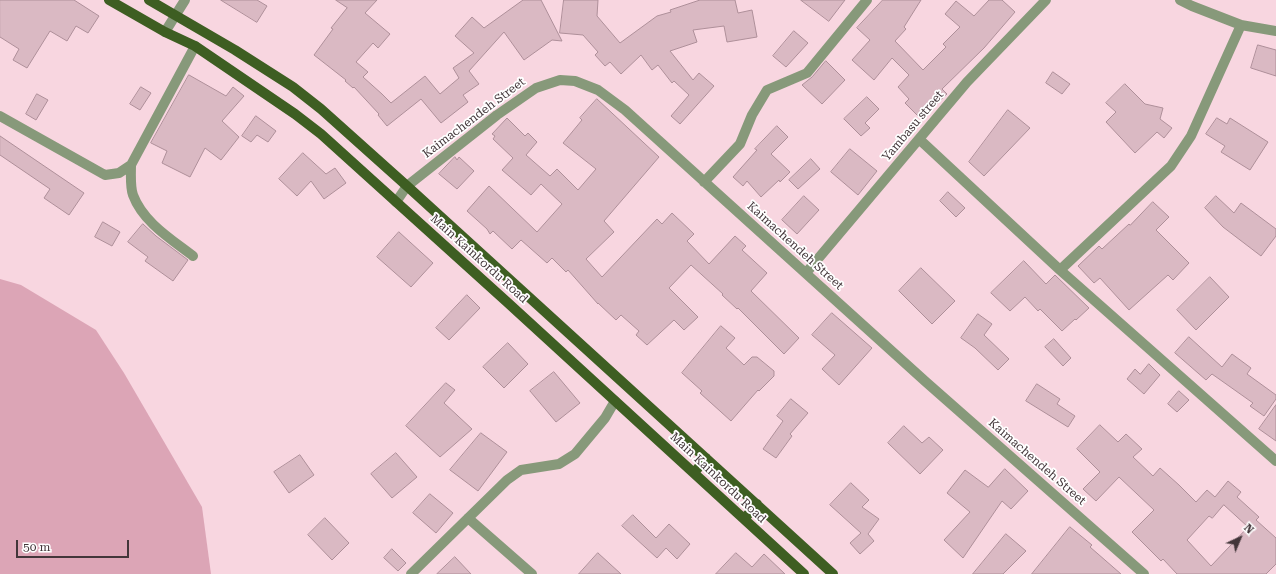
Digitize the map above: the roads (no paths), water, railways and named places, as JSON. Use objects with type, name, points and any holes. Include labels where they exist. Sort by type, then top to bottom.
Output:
[{"type":"main road","name":"Main Kainkordu Road","points":[[109,0],[165,32],[195,46],[295,114],[354,163],[804,574]]},
{"type":"main road","points":[[149,0],[235,50],[293,87],[321,109],[520,288],[833,574]]},
{"type":"main road","points":[[507,302],[520,288]]},
{"type":"main road","points":[[694,473],[706,458]]},
{"type":"main road","points":[[744,519],[757,504]]},
{"type":"street","points":[[165,32],[174,15],[185,0]]},
{"type":"street","points":[[704,182],[740,144],[752,115],[767,90],[807,73],[867,0]]},
{"type":"street","name":"Yambasu street","points":[[806,273],[967,82],[1046,0]]},
{"type":"street","points":[[1180,0],[1241,25],[1276,31]]},
{"type":"street","points":[[1060,270],[1171,166],[1191,136],[1241,25]]},
{"type":"street","points":[[0,116],[105,175],[119,173],[131,165],[195,46]]},
{"type":"street","name":"Kaimachendeh Street","points":[[396,202],[407,186],[497,115],[536,88],[560,80],[575,81],[598,90],[625,110],[932,387],[1144,574]]},
{"type":"street","points":[[919,139],[1060,270],[1276,462]]},
{"type":"street","points":[[131,165],[132,194],[141,212],[156,227],[193,256]]},
{"type":"street","points":[[411,574],[507,480],[521,470],[559,464],[575,454],[605,418],[615,401]]},
{"type":"street","points":[[468,518],[532,574]]}]
